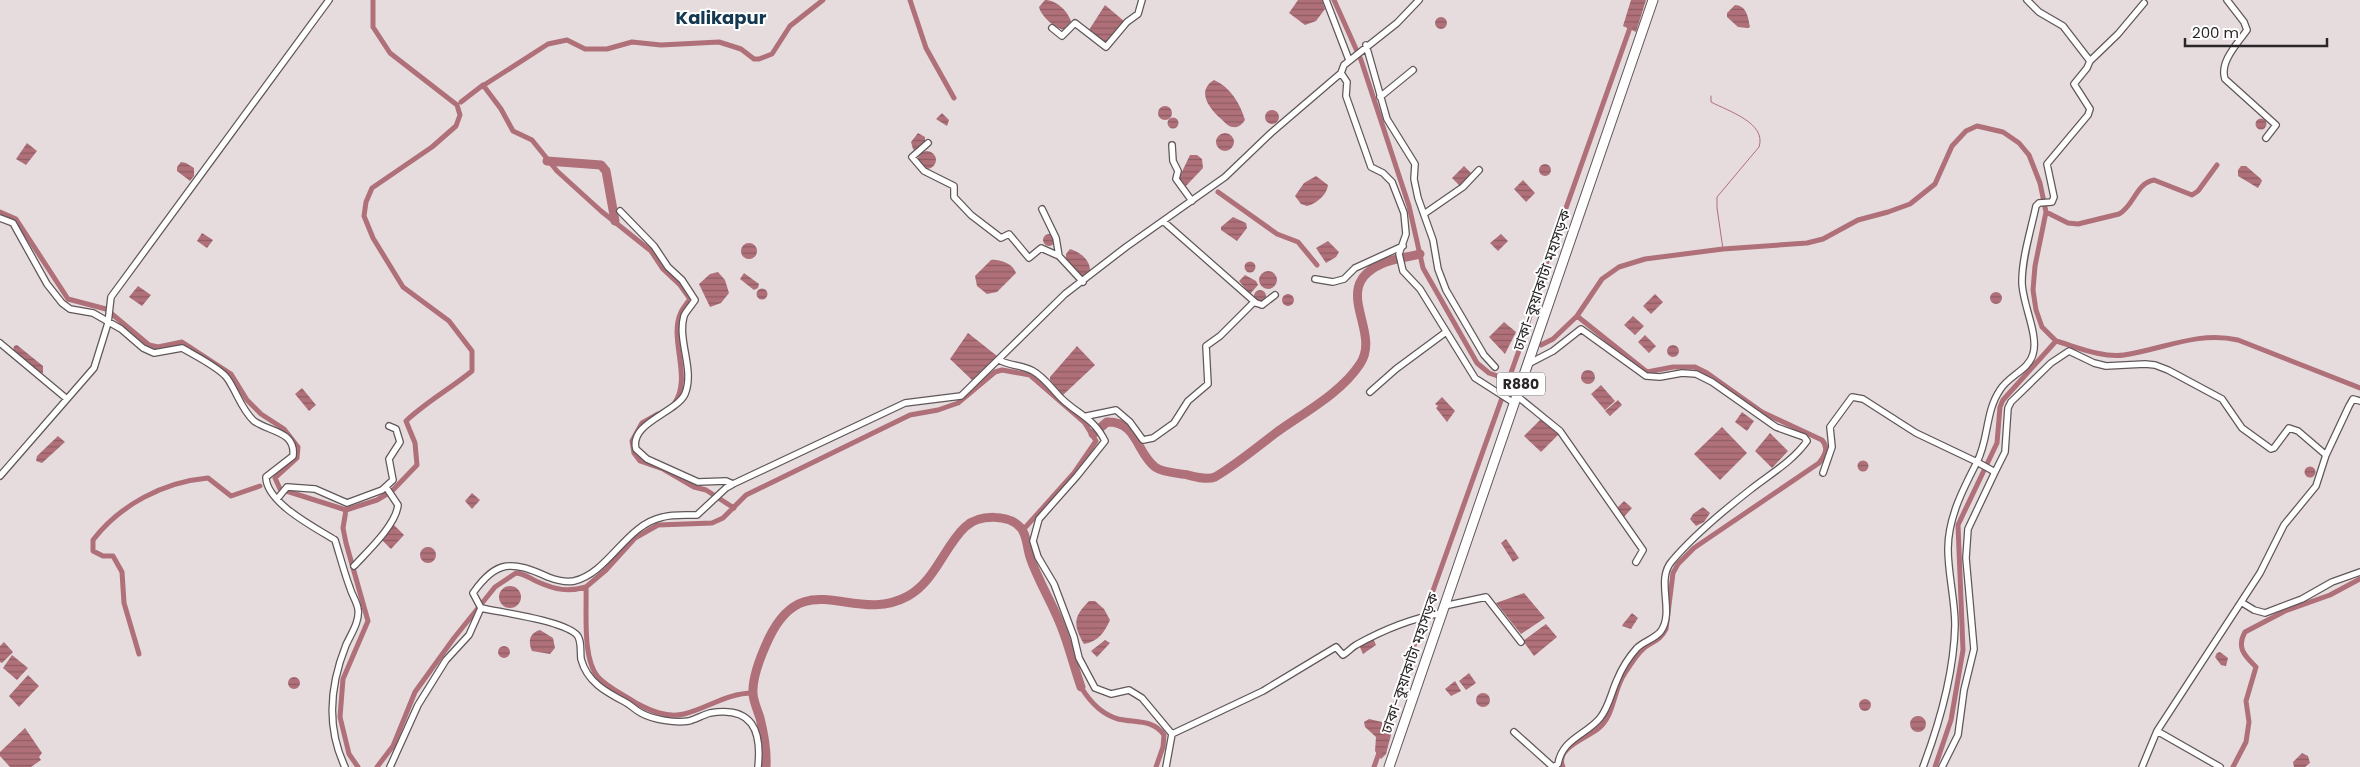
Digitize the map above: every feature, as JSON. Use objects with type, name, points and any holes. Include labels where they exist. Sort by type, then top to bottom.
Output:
[{"type":"main road","name":"ঢাকা-কুয়াকাটা মহাসড়ক","points":[[1389,767],[1653,0]]},
{"type":"street","points":[[0,476],[94,368],[109,321],[111,297],[329,0]]},
{"type":"street","points":[[1052,28],[1062,36],[1076,23],[1106,47],[1127,22],[1138,14],[1142,0]]},
{"type":"street","points":[[1326,0],[1349,60]]},
{"type":"street","points":[[758,767],[757,734],[751,722],[743,714],[724,712],[709,714],[688,721],[659,720],[641,713],[596,685],[586,672],[581,659],[579,638],[575,633],[554,624],[481,608],[473,593],[480,583],[501,566],[519,566],[556,580],[573,582],[602,564],[648,523],[663,517],[697,516],[709,503],[733,484],[905,404],[961,396],[1000,360],[1044,313],[1126,247],[1225,177],[1271,133],[1342,73],[1349,60],[1397,23],[1419,0]]},
{"type":"street","points":[[2027,0],[2039,12],[2063,26],[2090,60]]},
{"type":"street","points":[[2227,0],[2244,22],[2247,30],[2230,54],[2223,73],[2225,79],[2276,125],[2266,138]]},
{"type":"street","points":[[1923,767],[1942,711],[1954,641],[1954,610],[1948,548],[1952,520],[1979,463],[1996,396],[2004,384],[2026,365],[2033,354],[2033,339],[2024,306],[2022,282],[2032,227],[2039,203],[2052,202],[2054,193],[2047,164],[2090,112],[2089,105],[2074,84],[2090,60],[2118,34],[2144,3]]},
{"type":"street","points":[[1366,46],[1387,119],[1415,164],[1414,179],[1433,240],[1438,269],[1446,290],[1484,355],[1495,367]]},
{"type":"street","points":[[1380,97],[1413,70]]},
{"type":"street","points":[[1342,73],[1347,82],[1346,96],[1371,167],[1383,173],[1392,182],[1404,213],[1406,234],[1399,254],[1403,271],[1420,289],[1475,378],[1516,400],[1560,431],[1642,550],[1636,562]]},
{"type":"street","points":[[928,143],[912,157],[924,171],[954,186],[954,197],[971,215],[1001,238],[1009,234],[1029,258],[1041,248],[1059,256],[1082,282]]},
{"type":"street","points":[[1172,145],[1173,161],[1178,171],[1176,179],[1192,201]]},
{"type":"street","points":[[1424,214],[1463,186],[1479,170]]},
{"type":"street","points":[[1042,209],[1056,238],[1059,256]]},
{"type":"street","points":[[620,211],[654,246],[668,267],[682,280],[695,300],[684,316],[683,329],[687,365],[685,394],[677,404],[647,423],[636,441],[636,449],[647,459],[698,482],[726,481],[733,484]]},
{"type":"street","points":[[0,218],[13,223],[46,284],[62,303],[70,309],[93,313],[109,321],[143,348],[154,353],[182,348],[226,377],[242,406],[254,421],[285,436],[294,448],[293,456],[266,477],[269,491],[290,511],[336,540],[342,565],[358,609],[358,620],[338,666],[333,691],[331,718],[340,756],[345,767]]},
{"type":"street","points":[[1163,221],[1256,302],[1262,305],[1275,296]]},
{"type":"street","points":[[1314,279],[1333,282],[1344,279],[1355,268],[1403,246]]},
{"type":"street","points":[[1087,416],[1116,410],[1130,422],[1143,440],[1153,438],[1174,423],[1188,401],[1208,384],[1206,346],[1220,336],[1244,310],[1256,302]]},
{"type":"street","points":[[1514,732],[1553,767],[1558,764],[1560,755],[1569,742],[1600,719],[1610,703],[1617,678],[1634,652],[1662,629],[1665,616],[1664,582],[1672,560],[1738,498],[1788,462],[1807,441],[1804,437],[1776,427],[1701,376],[1682,373],[1660,377],[1646,376],[1582,329],[1552,352],[1528,364]]},
{"type":"street","points":[[1370,392],[1396,368],[1446,332]]},
{"type":"street","points":[[0,343],[67,399]]},
{"type":"street","points":[[1942,767],[1958,734],[1965,683],[1974,649],[1966,558],[1968,529],[1992,470],[2005,452],[2008,408],[2011,402],[2051,363],[2070,351],[2094,363],[2106,366],[2117,367],[2145,364],[2162,367],[2222,399],[2242,428],[2270,449],[2274,448],[2289,428],[2298,431],[2326,455]]},
{"type":"street","points":[[1000,360],[1007,364],[1033,371],[1062,400],[1087,416],[1101,431],[1105,441],[1077,476],[1038,519],[1033,541],[1038,557],[1054,584],[1074,637],[1079,658],[1095,688],[1110,694],[1129,690],[1142,698],[1172,734]]},
{"type":"street","points":[[1823,473],[1832,447],[1830,427],[1852,397],[1863,398],[1916,434],[1992,470]]},
{"type":"street","points":[[2142,767],[2157,731],[2242,602],[2260,572],[2284,524],[2316,486],[2326,455],[2348,406],[2353,399],[2360,401]]},
{"type":"street","points":[[277,499],[287,487],[314,489],[347,503],[386,487],[393,480],[389,459],[400,442],[396,429],[389,426]]},
{"type":"street","points":[[354,566],[388,527],[395,516],[398,506],[386,487]]},
{"type":"street","points":[[2242,602],[2254,610],[2265,613],[2302,599],[2332,582],[2360,572]]},
{"type":"street","points":[[1172,734],[1263,691],[1336,647],[1343,654],[1355,645],[1398,626],[1443,609],[1486,597],[1521,642]]},
{"type":"street","points":[[390,767],[418,705],[446,660],[469,635],[481,608]]},
{"type":"street","points":[[2157,731],[2220,767]]},
{"type":"street","points":[[1166,767],[1172,734]]},
{"type":"shaded area","points":[[1045,0],[1061,6],[1067,13],[1071,21],[1065,30],[1049,22],[1040,11],[1039,7]]},
{"type":"shaded area","points":[[1298,0],[1322,0],[1325,9],[1316,21],[1305,25],[1289,13]]},
{"type":"shaded area","points":[[1631,0],[1646,0],[1636,32],[1623,26]]},
{"type":"shaded area","points":[[1105,5],[1124,21],[1105,44],[1089,30]]},
{"type":"shaded area","points":[[1735,5],[1742,7],[1748,16],[1750,27],[1738,27],[1727,17],[1727,13]]},
{"type":"shaded area","points":[[1443,17],[1446,18],[1446,28],[1439,29],[1436,28],[1435,21],[1436,18]]},
{"type":"shaded area","points":[[1214,80],[1230,91],[1237,102],[1245,120],[1239,126],[1231,127],[1228,125],[1216,114],[1206,99],[1206,89]]},
{"type":"shaded area","points":[[1165,106],[1170,108],[1172,113],[1170,118],[1165,120],[1160,118],[1158,113],[1160,108]]},
{"type":"shaded area","points":[[1269,110],[1275,110],[1279,117],[1275,124],[1269,124],[1265,120],[1265,114]]},
{"type":"shaded area","points":[[942,113],[949,120],[947,126],[936,119]]},
{"type":"shaded area","points":[[1173,117],[1179,123],[1173,129],[1167,123]]},
{"type":"shaded area","points":[[2261,118],[2267,124],[2261,130],[2255,124]]},
{"type":"shaded area","points":[[918,133],[925,137],[925,141],[916,151],[913,149],[911,142]]},
{"type":"shaded area","points":[[1225,133],[1231,136],[1234,142],[1231,148],[1225,151],[1219,148],[1216,142],[1219,136]]},
{"type":"shaded area","points":[[27,143],[37,151],[26,165],[16,159]]},
{"type":"shaded area","points":[[927,151],[933,154],[936,160],[933,166],[927,169],[921,166],[918,160],[921,154]]},
{"type":"shaded area","points":[[1190,155],[1197,155],[1202,159],[1203,168],[1186,186],[1179,178]]},
{"type":"shaded area","points":[[181,162],[194,168],[194,176],[190,181],[177,171],[177,167]]},
{"type":"shaded area","points":[[1543,164],[1547,164],[1551,170],[1547,176],[1543,176],[1539,172],[1539,168]]},
{"type":"shaded area","points":[[1464,166],[1472,174],[1460,186],[1452,178]]},
{"type":"shaded area","points":[[2241,166],[2246,166],[2261,179],[2262,181],[2258,188],[2238,176],[2238,170]]},
{"type":"shaded area","points":[[1316,176],[1328,185],[1326,192],[1314,203],[1307,206],[1301,204],[1295,196],[1304,183]]},
{"type":"shaded area","points":[[1523,180],[1535,193],[1526,202],[1514,189]]},
{"type":"shaded area","points":[[1233,217],[1246,223],[1247,228],[1237,241],[1221,230],[1221,227]]},
{"type":"shaded area","points":[[202,233],[213,240],[207,248],[197,241]]},
{"type":"shaded area","points":[[1047,234],[1051,234],[1055,240],[1051,246],[1047,246],[1043,242],[1043,238]]},
{"type":"shaded area","points":[[1501,234],[1508,241],[1498,251],[1490,243]]},
{"type":"shaded area","points":[[1328,241],[1339,252],[1336,257],[1326,263],[1316,248]]},
{"type":"shaded area","points":[[749,243],[755,245],[757,251],[755,257],[749,259],[743,257],[741,251],[743,245]]},
{"type":"shaded area","points":[[1070,249],[1081,254],[1090,266],[1087,275],[1081,275],[1066,260],[1066,254]]},
{"type":"shaded area","points":[[991,260],[1006,263],[1016,273],[997,292],[987,294],[977,286],[975,276]]},
{"type":"shaded area","points":[[1250,261],[1256,267],[1250,273],[1244,267]]},
{"type":"shaded area","points":[[1264,271],[1272,271],[1277,276],[1275,287],[1264,289],[1259,284],[1259,276]]},
{"type":"shaded area","points":[[718,272],[725,280],[729,293],[721,303],[710,307],[699,284],[710,274]]},
{"type":"shaded area","points":[[744,273],[759,284],[758,288],[754,290],[740,279]]},
{"type":"shaded area","points":[[1245,275],[1256,281],[1258,285],[1250,294],[1239,281]]},
{"type":"shaded area","points":[[138,286],[151,295],[142,306],[129,297]]},
{"type":"shaded area","points":[[760,289],[764,289],[767,294],[766,298],[760,299],[757,296],[757,292]]},
{"type":"shaded area","points":[[1260,290],[1266,296],[1260,302],[1254,296]]},
{"type":"shaded area","points":[[1996,292],[2002,298],[1996,304],[1990,298]]},
{"type":"shaded area","points":[[1286,294],[1290,294],[1294,300],[1290,306],[1286,306],[1282,302],[1282,298]]},
{"type":"shaded area","points":[[1655,294],[1663,302],[1651,314],[1643,306]]},
{"type":"shaded area","points":[[1633,316],[1644,326],[1635,335],[1624,325]]},
{"type":"shaded area","points":[[1504,322],[1516,332],[1505,354],[1489,337]]},
{"type":"shaded area","points":[[968,333],[997,356],[972,380],[950,359]]},
{"type":"shaded area","points":[[1645,335],[1656,346],[1649,353],[1638,342]]},
{"type":"shaded area","points":[[17,345],[43,366],[43,373],[37,372],[13,351],[14,346]]},
{"type":"shaded area","points":[[1671,345],[1675,345],[1679,351],[1675,357],[1671,357],[1667,353],[1667,349]]},
{"type":"shaded area","points":[[1077,346],[1095,365],[1063,395],[1050,380],[1050,377]]},
{"type":"shaded area","points":[[1588,370],[1593,372],[1595,377],[1593,382],[1588,384],[1583,382],[1581,377],[1583,372]]},
{"type":"shaded area","points":[[1601,385],[1615,401],[1605,410],[1591,394]]},
{"type":"shaded area","points":[[302,388],[316,405],[309,411],[295,394]]},
{"type":"shaded area","points":[[1442,397],[1455,411],[1447,422],[1435,404]]},
{"type":"shaded area","points":[[1618,400],[1622,405],[1610,416],[1605,411]]},
{"type":"shaded area","points":[[1742,412],[1754,421],[1747,431],[1735,422]]},
{"type":"shaded area","points":[[1543,417],[1559,434],[1541,452],[1524,436]]},
{"type":"shaded area","points":[[1722,427],[1747,453],[1720,480],[1694,454]]},
{"type":"shaded area","points":[[1770,433],[1788,451],[1772,468],[1755,451]]},
{"type":"shaded area","points":[[58,436],[65,442],[42,463],[36,461],[37,456]]},
{"type":"shaded area","points":[[1863,460],[1869,466],[1863,472],[1857,466]]},
{"type":"shaded area","points":[[2310,466],[2316,472],[2310,478],[2304,472]]},
{"type":"shaded area","points":[[472,493],[480,500],[472,509],[465,501]]},
{"type":"shaded area","points":[[1624,501],[1632,508],[1623,518],[1615,510]]},
{"type":"shaded area","points":[[1703,507],[1710,513],[1704,522],[1696,526],[1690,519],[1693,514]]},
{"type":"shaded area","points":[[394,525],[404,535],[391,549],[381,539]]},
{"type":"shaded area","points":[[1506,539],[1519,558],[1513,562],[1501,543]]},
{"type":"shaded area","points":[[425,547],[431,547],[436,552],[434,561],[425,563],[420,558],[420,552]]},
{"type":"shaded area","points":[[510,586],[518,589],[521,597],[518,605],[510,608],[502,605],[499,597],[502,589]]},
{"type":"shaded area","points":[[1524,593],[1545,618],[1521,634],[1496,603]]},
{"type":"shaded area","points":[[1089,601],[1095,601],[1104,609],[1110,620],[1100,636],[1094,641],[1084,644],[1078,632],[1076,621],[1080,612]]},
{"type":"shaded area","points":[[1632,613],[1638,618],[1631,629],[1622,626],[1623,624]]},
{"type":"shaded area","points":[[1546,624],[1557,637],[1534,656],[1523,641]]},
{"type":"shaded area","points":[[540,630],[553,638],[555,648],[550,654],[532,651],[530,638],[536,631]]},
{"type":"shaded area","points":[[1373,638],[1376,645],[1363,654],[1359,645]]},
{"type":"shaded area","points":[[1105,640],[1110,643],[1097,657],[1091,651]]},
{"type":"shaded area","points":[[4,642],[13,652],[2,663],[0,662],[0,646]]},
{"type":"shaded area","points":[[502,646],[506,646],[510,652],[506,658],[502,658],[498,654],[498,650]]},
{"type":"shaded area","points":[[2220,652],[2228,658],[2226,666],[2221,665],[2215,657]]},
{"type":"shaded area","points":[[12,655],[28,668],[17,680],[3,668]]},
{"type":"shaded area","points":[[1469,673],[1476,683],[1466,690],[1459,681]]},
{"type":"shaded area","points":[[28,675],[39,686],[19,707],[9,696]]},
{"type":"shaded area","points":[[292,677],[296,677],[300,683],[296,689],[292,689],[288,685],[288,681]]},
{"type":"shaded area","points":[[1455,681],[1461,691],[1451,696],[1445,689]]},
{"type":"shaded area","points":[[1480,693],[1486,693],[1490,700],[1486,707],[1480,707],[1476,703],[1476,697]]},
{"type":"shaded area","points":[[1865,699],[1871,705],[1865,711],[1859,705]]},
{"type":"shaded area","points":[[1918,716],[1924,718],[1926,724],[1924,730],[1918,732],[1912,730],[1910,724],[1912,718]]},
{"type":"shaded area","points":[[1369,719],[1382,722],[1392,731],[1386,754],[1381,759],[1375,751],[1376,737],[1365,727],[1364,722]]},
{"type":"shaded area","points":[[25,728],[42,753],[39,757],[41,760],[31,767],[10,767],[0,756],[0,752]]},
{"type":"shaded area","points":[[2302,753],[2308,756],[2310,763],[2305,767],[2294,767],[2293,762]]},
{"type":"waterway","points":[[0,212],[16,219],[68,299],[106,309],[149,345],[158,347],[182,342],[231,374],[247,400],[261,414],[284,429],[298,447],[297,458],[275,478],[280,489],[346,510],[377,500],[392,491],[417,465],[415,443],[406,421],[472,371],[472,351],[449,321],[403,287],[373,238],[364,216],[366,202],[372,188],[432,147],[456,126],[460,115],[457,105],[390,53],[373,27],[373,0]]},
{"type":"waterway","points":[[481,87],[548,44],[567,40],[585,49],[607,49],[632,42],[661,45],[719,42],[741,49],[754,59],[759,59],[772,54],[790,26],[823,0]]},
{"type":"waterway","points":[[910,0],[926,48],[954,98]]},
{"type":"waterway","points":[[1334,0],[1361,60],[1409,206],[1423,268],[1477,363],[1489,373],[1509,380]]},
{"type":"waterway","points":[[1386,733],[1420,627],[1522,342],[1545,267],[1631,25]]},
{"type":"waterway","points":[[461,102],[483,85],[501,109],[513,131],[532,140],[557,171],[601,211],[651,251],[663,269],[680,285],[690,299],[681,312],[678,323],[677,334],[681,382],[679,394],[674,404]]},
{"type":"waterway","points":[[1711,96],[1711,102],[1736,114],[1752,125],[1760,139],[1759,147],[1717,197],[1723,249]]},
{"type":"waterway","points":[[1541,345],[1553,339],[1577,316],[1602,279],[1619,267],[1645,259],[1723,249],[1807,243],[1823,239],[1858,220],[1910,204],[1935,184],[1952,146],[1966,131],[1977,126],[2003,132],[2019,143],[2029,155],[2040,183],[2046,212],[2035,266],[2033,290],[2036,310],[2042,327],[2056,341],[2003,400],[2000,407],[1997,443],[1958,525],[1963,650],[1951,720],[1935,767]]},
{"type":"waterway","points":[[547,161],[601,165],[606,171],[615,221]]},
{"type":"waterway","points":[[2046,212],[2068,223],[2078,224],[2119,214],[2128,206],[2143,185],[2154,180],[2192,195],[2198,191],[2217,165]]},
{"type":"waterway","points":[[1218,192],[1277,234],[1298,242],[1317,265]]},
{"type":"waterway","points":[[1093,434],[1107,422],[1117,423],[1130,432],[1149,461],[1158,469],[1202,478],[1215,477],[1343,384],[1360,364],[1365,351],[1365,337],[1357,295],[1360,283],[1369,272],[1386,262],[1420,254]]},
{"type":"waterway","points":[[1563,767],[1563,754],[1574,744],[1594,732],[1604,722],[1611,709],[1621,680],[1634,660],[1644,648],[1661,636],[1666,629],[1673,573],[1678,564],[1694,548],[1819,463],[1826,449],[1822,440],[1762,412],[1707,373],[1695,367],[1673,367],[1647,372],[1577,316]]},
{"type":"waterway","points":[[2056,341],[2116,356],[2194,339],[2223,338],[2238,340],[2360,388]]},
{"type":"waterway","points":[[753,693],[735,695],[684,714],[671,715],[647,709],[606,685],[593,669],[587,647],[586,587],[606,570],[635,538],[658,525],[712,523],[723,518],[746,495],[910,415],[938,410],[958,403],[995,372],[1002,370],[1030,375],[1084,422],[1096,441],[1074,473],[1023,530]]},
{"type":"waterway","points":[[658,414],[642,423],[632,441],[634,453],[640,461],[663,469],[694,487],[706,490],[734,508]]},
{"type":"waterway","points":[[139,654],[124,603],[122,572],[113,556],[103,556],[93,551],[93,540],[104,527],[129,506],[144,497],[175,484],[208,478],[231,496],[260,486]]},
{"type":"waterway","points":[[346,510],[343,528],[368,621],[343,679],[340,717],[349,754],[358,767]]},
{"type":"waterway","points":[[766,767],[764,736],[754,699],[753,686],[763,651],[783,616],[798,604],[815,600],[832,600],[869,605],[888,603],[908,596],[925,582],[965,527],[978,520],[994,517],[1002,518],[1016,523],[1023,531],[1033,566],[1064,634],[1081,687]]},
{"type":"waterway","points":[[377,767],[393,746],[415,692],[454,638],[495,587],[516,573],[523,574],[544,585],[556,588],[568,590],[586,587]]},
{"type":"waterway","points":[[2233,767],[2246,742],[2249,722],[2246,701],[2256,667],[2243,651],[2241,643],[2245,632],[2285,611],[2330,595],[2360,579]]},
{"type":"waterway","points":[[1081,687],[1088,698],[1106,714],[1118,719],[1143,722],[1160,730],[1164,735],[1163,747],[1156,767]]},
{"type":"waterway","points":[[1374,767],[1380,750]]},
{"type":"district","name":"Kalikapur","points":[[721,18]]}]
